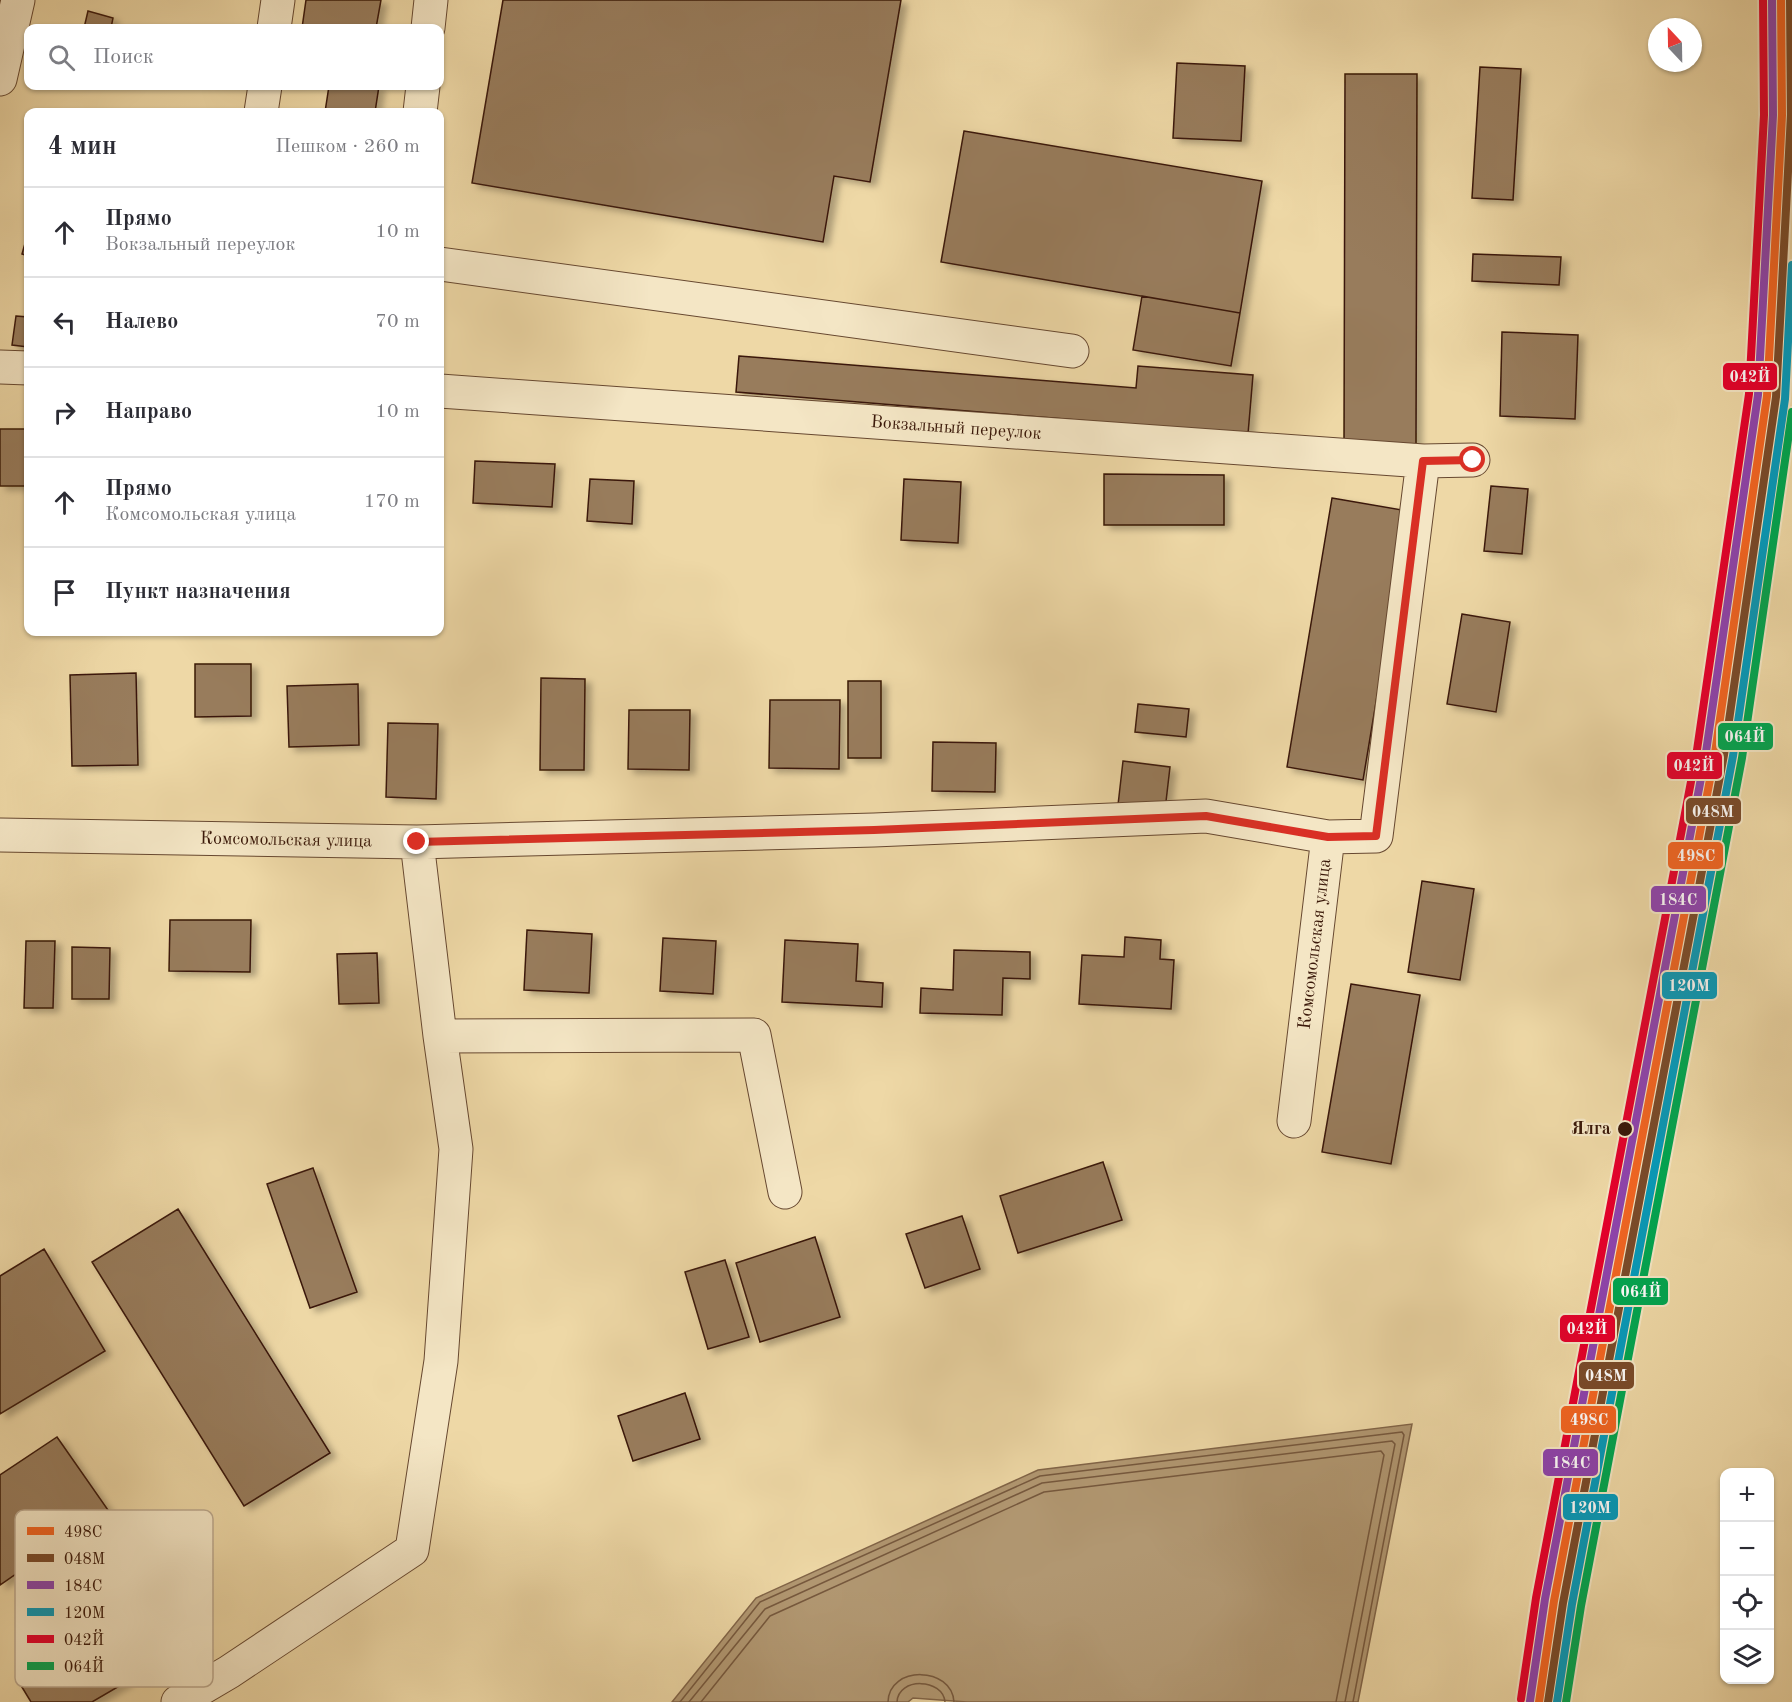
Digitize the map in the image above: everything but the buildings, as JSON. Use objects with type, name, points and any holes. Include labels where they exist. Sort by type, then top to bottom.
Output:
[{"type":"street","points":[[0,79],[18,0]]},
{"type":"street","points":[[275,24],[278,0]]},
{"type":"street","points":[[428,24],[431,0]]},
{"type":"street","points":[[262,108],[264,90]]},
{"type":"street","points":[[420,108],[423,90]]},
{"type":"street","points":[[444,265],[1072,351]]},
{"type":"street","points":[[0,367],[24,368]]},
{"type":"street","name":"Вокзальный переулок","points":[[444,391],[1423,461],[1473,460]]},
{"type":"street","points":[[1328,837],[1376,836],[1423,461]]},
{"type":"street","name":"Комсомольская улица","points":[[0,835],[417,842],[874,830],[1206,816],[1328,837],[1294,1121]]},
{"type":"street","points":[[213,1681],[412,1550],[441,1361],[456,1149],[417,842]]},
{"type":"street","points":[[440,1036],[754,1035],[785,1192]]},
{"type":"street","points":[[177,1702],[203,1687]]},
{"type":"water","points":[[1412,1424],[1358,1702],[967,1702],[913,1698],[908,1702],[672,1702],[756,1598],[1038,1470]]},
{"type":"transit line","name":"042Й","points":[[1521,1699],[1536,1598],[1697,750],[1749,394],[1764,115],[1763,0]]},
{"type":"transit line","name":"184С","points":[[1530,1701],[1545,1599],[1706,752],[1758,395],[1773,115],[1772,0]]},
{"type":"transit line","name":"498С","points":[[1539,1702],[1554,1601],[1715,753],[1767,396],[1782,115],[1781,0]]},
{"type":"transit line","name":"048М","points":[[1548,1702],[1563,1603],[1724,755],[1776,397],[1791,115],[1790,0]]},
{"type":"transit line","name":"120М","points":[[1557,1702],[1572,1604],[1733,756],[1785,399],[1792,265]]},
{"type":"transit line","name":"064Й","points":[[1566,1702],[1581,1606],[1742,758],[1792,412]]},
{"type":"place","name":"Ялга","points":[[1625,1129]]},
{"type":"route","points":[[417,842],[874,830],[1206,816],[1328,837],[1376,836],[1423,461],[1473,460]]}]
